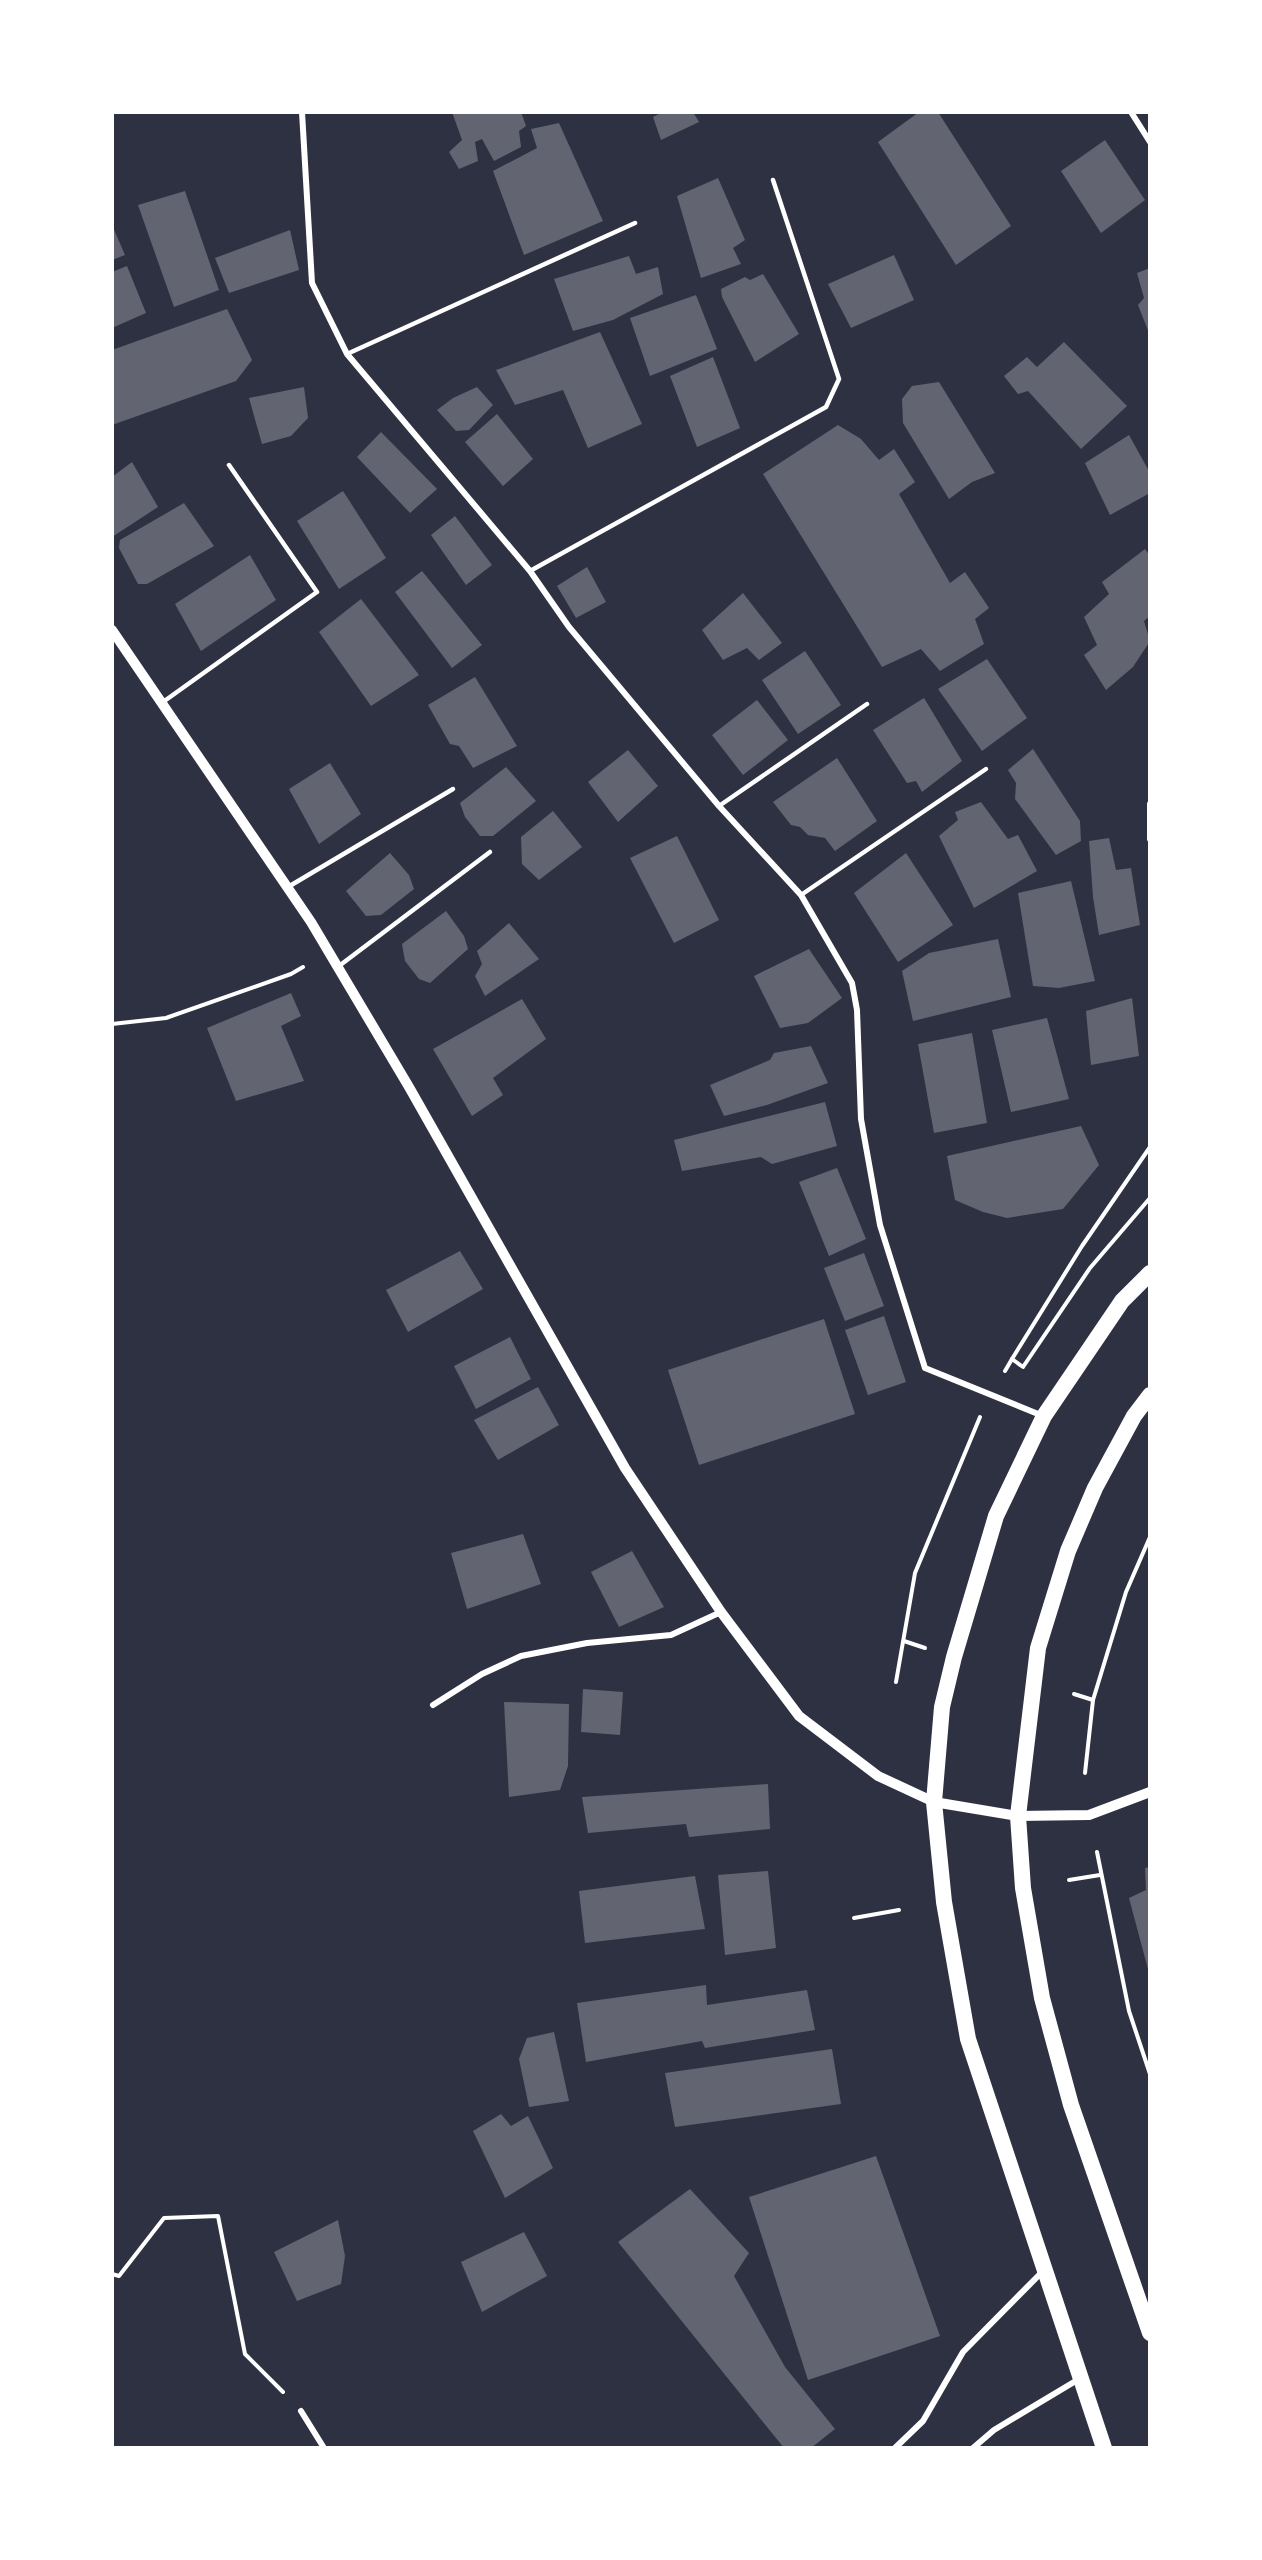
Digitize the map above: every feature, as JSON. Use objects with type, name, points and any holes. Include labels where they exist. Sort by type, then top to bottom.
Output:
[{"type":"highway","points":[[1104,2448],[968,2039],[944,1902],[934,1802],[942,1707],[954,1657],[996,1516],[1044,1416],[1122,1301],[1149,1273]]},
{"type":"highway","points":[[1149,1395],[1134,1416],[1095,1488],[1062,1573],[1038,1648],[1018,1816],[1023,1888],[1042,1998],[1071,2105],[1149,2333]]},
{"type":"street","points":[[302,112],[312,283],[347,354],[530,571],[569,627],[719,806],[801,895],[852,984],[857,1010],[861,1119],[880,1225],[926,1368],[1044,1416]]},
{"type":"street","points":[[1131,112],[1149,142]]},
{"type":"street","points":[[112,630],[288,887],[338,967],[409,1087],[625,1468],[721,1612],[799,1716],[878,1776],[934,1802],[1018,1816],[1089,1815],[1149,1792]]},
{"type":"street","points":[[1149,804],[1149,839]]},
{"type":"street","points":[[433,1705],[482,1674],[521,1656],[587,1643],[671,1635],[721,1612]]},
{"type":"street","points":[[895,2448],[923,2421],[963,2352],[1045,2270]]},
{"type":"street","points":[[973,2448],[994,2430],[1082,2377]]},
{"type":"street","points":[[301,2411],[324,2448]]},
{"type":"lane","points":[[530,571],[826,407],[839,379],[772,180]]},
{"type":"lane","points":[[347,354],[635,223]]},
{"type":"lane","points":[[163,702],[317,592],[229,465]]},
{"type":"lane","points":[[719,806],[867,704]]},
{"type":"lane","points":[[801,895],[986,770]]},
{"type":"lane","points":[[288,887],[453,789]]},
{"type":"lane","points":[[338,967],[490,852]]},
{"type":"path","points":[[112,1024],[166,1018],[291,974]]},
{"type":"path","points":[[1002,1376],[1082,1246],[1149,1148]]},
{"type":"path","points":[[1012,1359],[1023,1367],[1090,1268],[1149,1198]]},
{"type":"path","points":[[896,1682],[915,1573],[982,1411]]},
{"type":"path","points":[[1085,1773],[1093,1700],[1126,1592],[1149,1537]]},
{"type":"path","points":[[903,1641],[929,1649]]},
{"type":"path","points":[[1074,1694],[1093,1700]]},
{"type":"path","points":[[1097,1852],[1129,2011],[1149,2074]]},
{"type":"path","points":[[1070,1880],[1100,1875]]},
{"type":"path","points":[[854,1918],[899,1910]]},
{"type":"path","points":[[112,2274],[119,2276],[164,2218],[218,2216],[245,2354],[301,2411]]},
{"type":"building","points":[[452,112],[521,112],[526,126],[519,131],[521,147],[494,161],[482,139],[475,142],[478,161],[459,169],[449,152],[462,140]]},
{"type":"building","points":[[663,112],[693,112],[699,122],[661,140],[653,117]]},
{"type":"building","points":[[919,112],[938,112],[1011,226],[956,265],[878,142]]},
{"type":"building","points":[[559,123],[603,221],[524,255],[493,171],[537,148],[531,129]]},
{"type":"building","points":[[1105,140],[1145,200],[1101,233],[1061,171]]},
{"type":"building","points":[[718,178],[745,240],[733,248],[741,264],[701,278],[677,196]]},
{"type":"building","points":[[185,191],[219,290],[174,307],[138,205]]},
{"type":"building","points":[[112,225],[125,255],[112,260]]},
{"type":"building","points":[[290,230],[299,270],[229,293],[215,258]]},
{"type":"building","points":[[894,255],[914,300],[851,328],[828,284]]},
{"type":"building","points":[[629,256],[636,274],[658,267],[663,294],[613,320],[573,331],[554,279]]},
{"type":"building","points":[[127,266],[146,313],[112,328],[112,272]]},
{"type":"building","points":[[1150,268],[1149,333],[1138,305],[1144,298],[1137,273]]},
{"type":"building","points":[[763,274],[799,334],[755,362],[722,297],[721,289],[745,277],[750,280]]},
{"type":"building","points":[[696,295],[717,349],[650,376],[630,318]]},
{"type":"building","points":[[227,309],[252,360],[236,381],[112,425],[112,350]]},
{"type":"building","points":[[600,332],[642,424],[588,448],[563,390],[515,405],[496,370]]},
{"type":"building","points":[[1064,342],[1127,406],[1081,449],[1028,391],[1018,394],[1004,376],[1027,357],[1037,367]]},
{"type":"building","points":[[713,357],[740,428],[697,447],[670,376]]},
{"type":"building","points":[[939,382],[995,473],[972,482],[949,499],[903,423],[902,399],[912,386]]},
{"type":"building","points":[[304,387],[308,418],[291,436],[262,444],[249,398]]},
{"type":"building","points":[[477,387],[493,405],[469,430],[456,431],[437,410],[453,398]]},
{"type":"building","points":[[497,414],[533,459],[503,486],[465,442]]},
{"type":"building","points":[[838,425],[861,439],[879,460],[894,449],[915,482],[899,494],[950,583],[965,572],[989,608],[975,619],[984,644],[940,671],[921,649],[882,667],[763,474]]},
{"type":"building","points":[[381,432],[437,489],[410,513],[357,457]]},
{"type":"building","points":[[1129,435],[1150,473],[1150,493],[1110,515],[1085,463]]},
{"type":"building","points":[[132,462],[158,507],[112,537],[112,477]]},
{"type":"building","points":[[343,491],[386,558],[339,589],[297,521]]},
{"type":"building","points":[[184,503],[214,546],[147,584],[138,584],[119,548],[120,540]]},
{"type":"building","points":[[455,516],[492,565],[466,585],[431,535]]},
{"type":"building","points":[[1145,549],[1150,556],[1150,616],[1144,621],[1150,641],[1133,667],[1106,690],[1084,655],[1097,645],[1084,617],[1109,594],[1102,582]]},
{"type":"building","points":[[250,555],[276,600],[201,651],[175,604]]},
{"type":"building","points":[[587,567],[606,602],[576,618],[557,586]]},
{"type":"building","points":[[422,571],[482,645],[452,668],[395,592]]},
{"type":"building","points":[[743,593],[782,643],[759,660],[747,648],[723,660],[702,630]]},
{"type":"building","points":[[361,599],[419,675],[371,706],[319,632]]},
{"type":"building","points":[[805,651],[841,705],[798,734],[762,680]]},
{"type":"building","points":[[987,659],[1027,718],[982,751],[938,689]]},
{"type":"building","points":[[475,677],[517,746],[473,768],[459,746],[450,744],[428,705]]},
{"type":"building","points":[[924,698],[962,761],[922,792],[916,781],[907,783],[873,730]]},
{"type":"building","points":[[757,700],[788,740],[743,775],[712,735]]},
{"type":"building","points":[[1033,749],[1080,821],[1081,841],[1056,855],[1015,799],[1016,783],[1008,770]]},
{"type":"building","points":[[628,750],[658,786],[618,822],[588,782]]},
{"type":"building","points":[[837,758],[877,821],[835,851],[825,838],[808,835],[800,827],[791,825],[773,802]]},
{"type":"building","points":[[330,763],[361,814],[319,844],[289,789]]},
{"type":"building","points":[[506,767],[536,801],[493,836],[480,836],[465,817],[460,803]]},
{"type":"building","points":[[981,802],[1008,839],[1018,835],[1037,871],[974,908],[939,836],[958,820],[955,812]]},
{"type":"building","points":[[553,811],[582,847],[539,880],[522,864],[521,837]]},
{"type":"building","points":[[677,836],[719,920],[674,943],[630,858]]},
{"type":"building","points":[[1109,838],[1116,870],[1131,868],[1140,925],[1099,935],[1093,897],[1089,841]]},
{"type":"building","points":[[390,853],[409,875],[414,889],[381,915],[366,916],[346,891]]},
{"type":"building","points":[[906,853],[953,925],[898,962],[854,893]]},
{"type":"building","points":[[1071,881],[1095,981],[1059,988],[1033,986],[1018,893]]},
{"type":"building","points":[[446,911],[464,936],[468,949],[430,983],[419,979],[405,961],[402,944]]},
{"type":"building","points":[[509,923],[539,959],[485,996],[475,976],[482,964],[477,951]]},
{"type":"building","points":[[998,939],[1011,997],[913,1021],[902,971],[929,953]]},
{"type":"building","points":[[809,949],[842,998],[808,1023],[780,1028],[754,976]]},
{"type":"building","points":[[291,993],[301,1016],[281,1026],[304,1081],[236,1101],[207,1028]]},
{"type":"building","points":[[1132,998],[1139,1056],[1091,1065],[1086,1011]]},
{"type":"building","points":[[522,999],[546,1039],[493,1078],[503,1095],[472,1116],[433,1049]]},
{"type":"building","points":[[1047,1018],[1069,1099],[1011,1112],[992,1030]]},
{"type":"building","points":[[972,1033],[987,1123],[934,1133],[918,1044]]},
{"type":"building","points":[[811,1046],[828,1083],[767,1105],[724,1116],[710,1085],[770,1060],[774,1053]]},
{"type":"building","points":[[825,1102],[837,1146],[772,1164],[761,1157],[682,1171],[674,1140]]},
{"type":"building","points":[[1081,1126],[1099,1165],[1063,1209],[1007,1218],[983,1212],[955,1200],[947,1156]]},
{"type":"building","points":[[837,1168],[866,1239],[829,1256],[799,1182]]},
{"type":"building","points":[[460,1251],[483,1289],[408,1332],[386,1290]]},
{"type":"building","points":[[864,1253],[884,1306],[845,1321],[824,1268]]},
{"type":"building","points":[[884,1316],[906,1382],[868,1395],[845,1330]]},
{"type":"building","points":[[824,1319],[855,1414],[699,1465],[668,1370]]},
{"type":"building","points":[[510,1337],[531,1379],[476,1409],[454,1366]]},
{"type":"building","points":[[538,1387],[559,1425],[498,1460],[474,1420]]},
{"type":"building","points":[[523,1534],[541,1584],[467,1609],[451,1553]]},
{"type":"building","points":[[632,1551],[664,1607],[619,1627],[591,1572]]},
{"type":"building","points":[[583,1689],[623,1692],[620,1735],[581,1732]]},
{"type":"building","points":[[504,1702],[569,1704],[568,1766],[560,1790],[509,1797]]},
{"type":"building","points":[[768,1784],[770,1829],[689,1837],[686,1824],[588,1833],[582,1797]]},
{"type":"building","points":[[1150,1867],[1149,1973],[1129,1898],[1146,1890],[1145,1868]]},
{"type":"building","points":[[768,1871],[776,1948],[725,1955],[718,1875]]},
{"type":"building","points":[[695,1876],[705,1929],[585,1943],[579,1891]]},
{"type":"building","points":[[706,1985],[707,2005],[807,1990],[815,2030],[705,2048],[702,2041],[586,2062],[577,2003]]},
{"type":"building","points":[[554,2032],[569,2101],[529,2107],[519,2059],[527,2038]]},
{"type":"building","points":[[832,2049],[841,2104],[675,2127],[665,2073]]},
{"type":"building","points":[[501,2114],[511,2126],[528,2116],[553,2168],[505,2198],[473,2131]]},
{"type":"building","points":[[876,2156],[940,2336],[808,2380],[749,2197]]},
{"type":"building","points":[[690,2189],[749,2253],[734,2276],[785,2367],[835,2429],[811,2448],[784,2448],[618,2242]]},
{"type":"building","points":[[338,2220],[345,2256],[341,2284],[297,2301],[274,2252]]},
{"type":"building","points":[[524,2232],[547,2276],[482,2312],[461,2262]]}]
